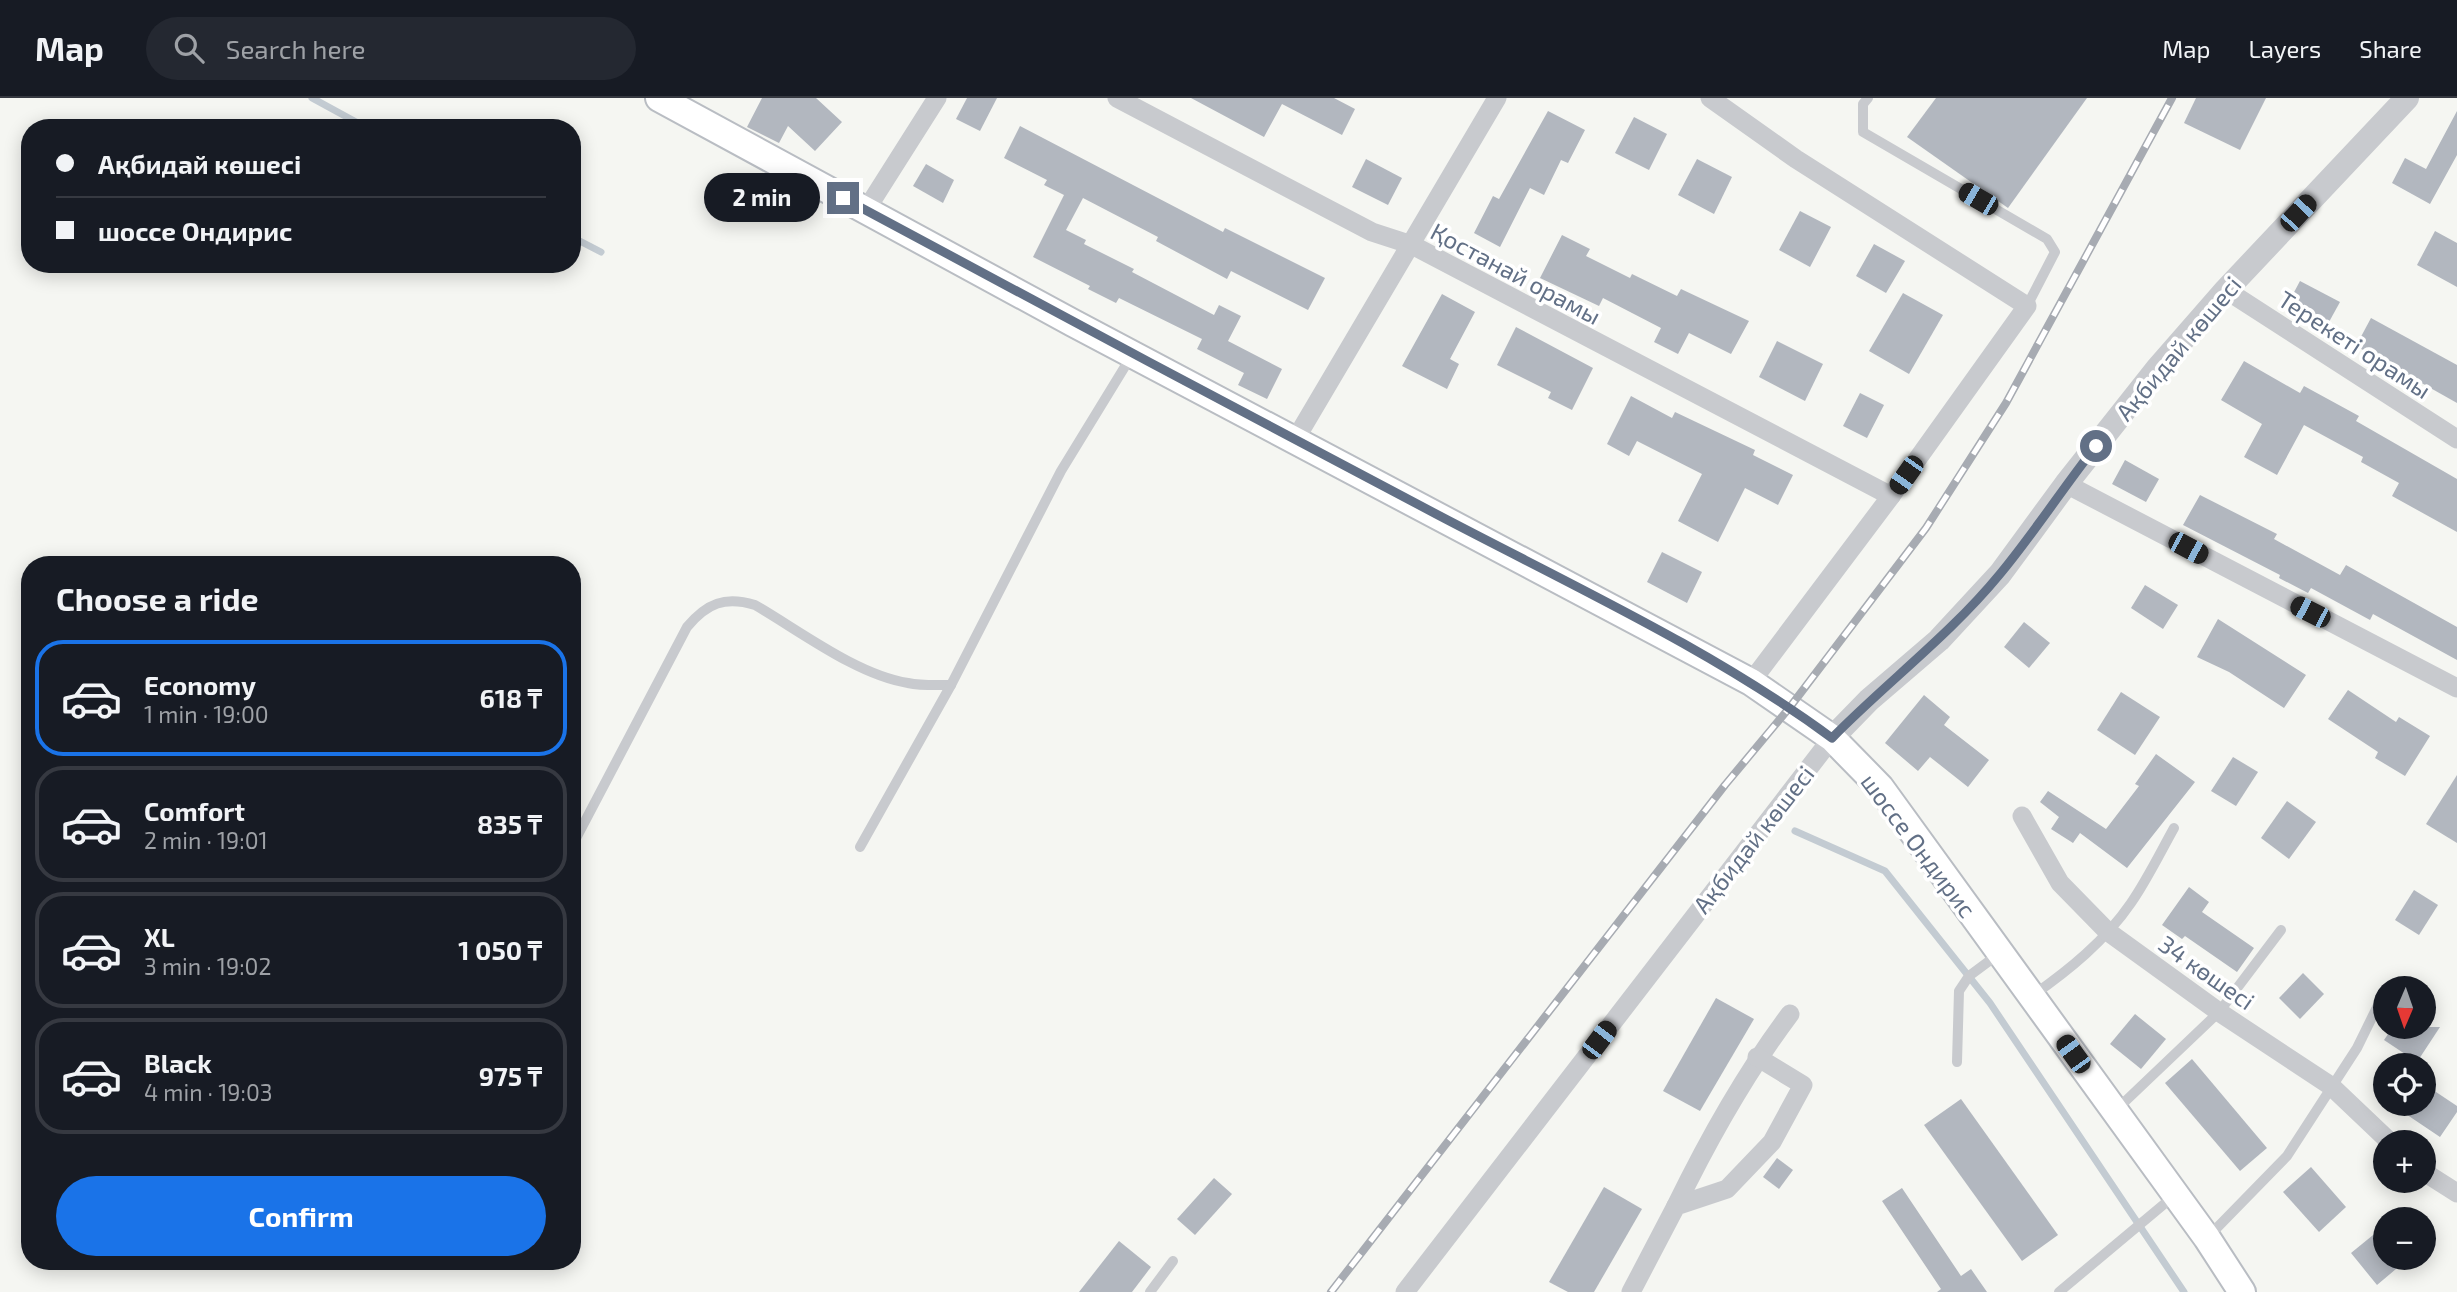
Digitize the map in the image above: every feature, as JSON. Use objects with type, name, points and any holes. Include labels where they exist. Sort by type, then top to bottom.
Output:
[{"type":"main road","name":"шоссе Ондирис","points":[[659,98],[1133,355],[1751,682],[1832,738],[1880,787],[2207,1238],[2242,1292]]},
{"type":"street","points":[[866,210],[937,98]]},
{"type":"street","name":"Қостанай орамы","points":[[1117,98],[1372,232],[1412,245],[1891,496]]},
{"type":"street","points":[[1295,440],[1497,98]]},
{"type":"street","points":[[1710,98],[1796,159],[2027,306],[1891,496],[1751,682]]},
{"type":"street","name":"Ақбидай көшесі","points":[[1405,1292],[1832,738],[1869,700],[1939,640],[2000,574],[2066,484],[2157,369],[2226,290],[2407,98]]},
{"type":"street","name":"Терекеті орамы","points":[[2226,290],[2457,439]]},
{"type":"street","points":[[2066,484],[2457,688]]},
{"type":"street","name":"34 көшесі","points":[[2022,816],[2060,883],[2107,931],[2219,1012],[2330,1086],[2377,1130]]},
{"type":"street","points":[[1631,1292],[1705,1146],[1758,1057],[1790,1014]]},
{"type":"street","points":[[1676,1206],[1727,1189],[1772,1142],[1791,1108],[1803,1085],[1758,1057]]},
{"type":"street","points":[[2436,1180],[2457,1193]]},
{"type":"lane","points":[[1868,98],[1863,104],[1863,132],[2047,239],[2054,253],[2027,306]]},
{"type":"lane","points":[[860,847],[951,685],[1061,471],[1133,355]]},
{"type":"lane","points":[[581,829],[687,627],[701,610],[719,601],[738,600],[755,605],[857,665],[883,676],[908,684],[951,685]]},
{"type":"lane","points":[[2032,996],[2070,969],[2130,904],[2174,828]]},
{"type":"lane","points":[[2115,1111],[2219,1012],[2281,930]]},
{"type":"lane","points":[[1957,1062],[1959,991],[1969,976],[2000,952]]},
{"type":"lane","points":[[2207,1238],[2287,1156],[2357,1048],[2373,1015]]},
{"type":"lane","points":[[2059,1292],[2175,1194]]},
{"type":"lane","points":[[1150,1292],[1173,1261]]},
{"type":"building","points":[[762,98],[816,98],[842,122],[815,151],[788,126],[779,143],[747,127]]},
{"type":"building","points":[[967,98],[997,98],[980,131],[956,119]]},
{"type":"building","points":[[1191,98],[1334,98],[1355,109],[1342,135],[1282,104],[1264,137]]},
{"type":"building","points":[[1936,98],[2087,98],[2008,208],[1907,137]]},
{"type":"building","points":[[2196,98],[2266,98],[2240,150],[2184,123]]},
{"type":"building","points":[[1548,111],[1585,130],[1568,163],[1561,160],[1544,195],[1530,188],[1500,247],[1474,233],[1493,196],[1499,199]]},
{"type":"building","points":[[2457,111],[2457,155],[2430,204],[2392,183],[2405,158],[2426,169]]},
{"type":"building","points":[[1634,117],[1667,134],[1649,170],[1615,153]]},
{"type":"building","points":[[1020,126],[1223,232],[1225,228],[1325,278],[1308,310],[1231,271],[1227,279],[1156,241],[1158,237],[1083,198],[1066,230],[1086,240],[1084,244],[1134,269],[1132,272],[1214,315],[1219,305],[1241,316],[1228,341],[1282,369],[1267,399],[1238,385],[1244,373],[1197,349],[1202,339],[1119,298],[1116,303],[1088,289],[1090,286],[1033,257],[1064,195],[1044,185],[1047,180],[1004,158]]},
{"type":"building","points":[[1366,159],[1402,178],[1388,205],[1352,187]]},
{"type":"building","points":[[1697,159],[1732,177],[1714,214],[1678,195]]},
{"type":"building","points":[[926,164],[954,180],[943,203],[913,186]]},
{"type":"building","points":[[1800,211],[1831,227],[1810,267],[1779,250]]},
{"type":"building","points":[[2435,231],[2457,243],[2457,287],[2417,265]]},
{"type":"building","points":[[1562,235],[1590,249],[1586,256],[1630,278],[1632,274],[1677,296],[1681,289],[1749,321],[1731,354],[1689,333],[1678,354],[1654,342],[1661,328],[1603,298],[1599,306],[1540,278]]},
{"type":"building","points":[[1874,244],[1905,261],[1886,293],[1856,276]]},
{"type":"building","points":[[2300,281],[2340,302],[2324,331],[2285,309]]},
{"type":"building","points":[[1903,293],[1943,315],[1909,374],[1869,351]]},
{"type":"building","points":[[1442,294],[1475,312],[1450,359],[1459,364],[1447,389],[1402,366]]},
{"type":"building","points":[[2371,318],[2457,365],[2457,403],[2356,346]]},
{"type":"building","points":[[1516,327],[1593,368],[1572,410],[1548,398],[1551,392],[1497,365]]},
{"type":"building","points":[[1777,341],[1823,364],[1805,401],[1759,377]]},
{"type":"building","points":[[2244,361],[2300,393],[2304,386],[2359,416],[2356,421],[2457,479],[2457,532],[2392,496],[2399,483],[2361,462],[2363,457],[2304,425],[2277,475],[2244,457],[2262,424],[2221,400]]},
{"type":"building","points":[[1860,393],[1884,405],[1867,438],[1843,426]]},
{"type":"building","points":[[1631,396],[1672,418],[1675,412],[1755,450],[1753,455],[1793,475],[1778,505],[1745,488],[1718,542],[1678,521],[1702,474],[1637,441],[1629,456],[1607,444]]},
{"type":"building","points":[[2125,460],[2159,479],[2146,502],[2112,484]]},
{"type":"building","points":[[2200,495],[2277,534],[2274,539],[2340,575],[2346,565],[2457,627],[2457,660],[2373,614],[2370,620],[2311,588],[2308,593],[2279,578],[2280,575],[2183,525]]},
{"type":"building","points":[[1662,552],[1702,572],[1687,603],[1647,582]]},
{"type":"building","points":[[2145,585],[2178,605],[2163,629],[2131,608]]},
{"type":"building","points":[[2218,619],[2306,675],[2284,708],[2229,672],[2197,657]]},
{"type":"building","points":[[2024,622],[2050,643],[2029,668],[2004,647]]},
{"type":"building","points":[[2348,690],[2396,722],[2399,717],[2430,736],[2405,776],[2375,758],[2378,752],[2328,719]]},
{"type":"building","points":[[2121,692],[2160,717],[2135,755],[2097,730]]},
{"type":"building","points":[[1924,695],[1950,717],[1944,725],[1989,760],[1968,787],[1930,757],[1918,771],[1885,743]]},
{"type":"building","points":[[2156,754],[2195,782],[2127,868],[2080,833],[2073,843],[2051,829],[2059,817],[2040,802],[2048,791],[2106,829],[2139,786],[2135,784]]},
{"type":"building","points":[[2233,757],[2258,772],[2236,806],[2211,791]]},
{"type":"building","points":[[2457,775],[2457,843],[2426,824]]},
{"type":"building","points":[[2287,801],[2316,822],[2289,859],[2261,838]]},
{"type":"building","points":[[2189,887],[2209,902],[2202,912],[2254,948],[2237,972],[2185,936],[2182,939],[2162,925]]},
{"type":"building","points":[[2414,890],[2438,905],[2419,935],[2395,920]]},
{"type":"building","points":[[2303,973],[2324,994],[2300,1019],[2279,998]]},
{"type":"building","points":[[1716,998],[1754,1019],[1700,1111],[1663,1091]]},
{"type":"building","points":[[2135,1014],[2166,1039],[2141,1069],[2110,1044]]},
{"type":"building","points":[[2384,1040],[2431,1040],[2423,1053],[2404,1053]]},
{"type":"building","points":[[2192,1059],[2267,1148],[2240,1171],[2165,1083]]},
{"type":"building","points":[[2436,1092],[2457,1106],[2457,1112],[2440,1137],[2436,1134],[2436,1130],[2430,1130],[2409,1116],[2436,1116]]},
{"type":"building","points":[[1961,1099],[2058,1235],[2022,1261],[1924,1125]]},
{"type":"building","points":[[1777,1158],[1793,1170],[1779,1189],[1763,1177]]},
{"type":"building","points":[[2311,1167],[2346,1207],[2319,1232],[2283,1192]]},
{"type":"building","points":[[1214,1178],[1232,1194],[1195,1235],[1177,1219]]},
{"type":"building","points":[[1604,1187],[1642,1209],[1594,1292],[1568,1292],[1549,1282]]},
{"type":"building","points":[[1902,1188],[1961,1276],[1971,1269],[1987,1292],[1937,1292],[1941,1289],[1882,1201]]},
{"type":"building","points":[[2373,1235],[2373,1270],[2395,1270],[2377,1285],[2351,1253]]},
{"type":"building","points":[[1119,1241],[1151,1267],[1132,1292],[1079,1292]]},
{"type":"waterway","points":[[312,98],[350,119]]},
{"type":"waterway","points":[[581,242],[601,252]]},
{"type":"waterway","points":[[1795,831],[1885,871],[1990,1003],[2184,1292]]},
{"type":"railway","points":[[1331,1292],[1725,785],[1790,707],[1926,528],[2006,403],[2172,98]]},
{"type":"route","points":[[843,198],[1073,323],[1630,615],[1751,682],[1832,738],[1869,700],[1939,640],[2000,574],[2096,446]]}]
